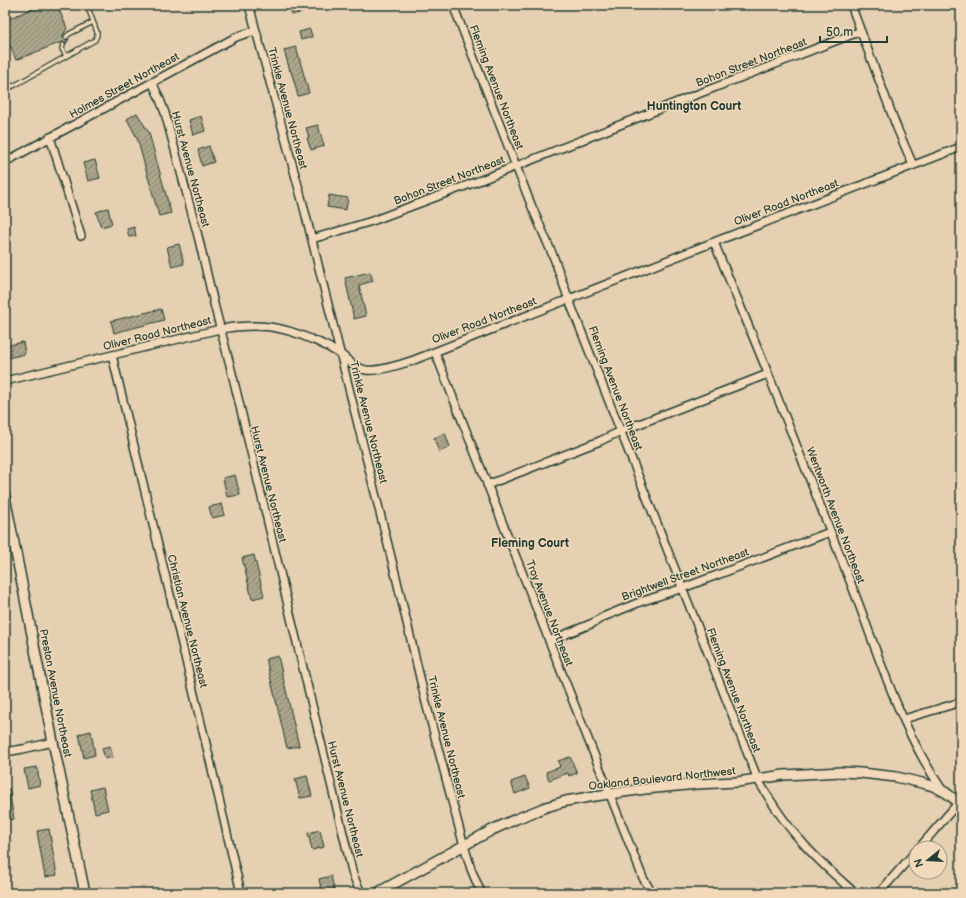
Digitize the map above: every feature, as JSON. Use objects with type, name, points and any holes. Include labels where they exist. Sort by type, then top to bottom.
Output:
[{"type":"street","name":"Trinkle Avenue Northeast","points":[[249,5],[312,239],[426,703],[463,846],[481,893]]},
{"type":"street","name":"Fleming Avenue Northeast","points":[[453,5],[554,258],[569,300],[758,780],[770,801],[802,843],[855,893]]},
{"type":"street","points":[[851,5],[897,128],[913,165]]},
{"type":"street","name":"Holmes Street Northeast","points":[[5,162],[236,37],[256,31]]},
{"type":"street","name":"Bohon Street Northeast","points":[[312,239],[372,221],[481,180],[861,31]]},
{"type":"street","name":"Hurst Avenue Northeast","points":[[152,82],[165,113],[198,236],[353,875],[361,893]]},
{"type":"street","points":[[50,137],[80,236]]},
{"type":"street","name":"Oliver Road Northeast","points":[[5,381],[220,329],[254,326],[284,329],[305,336],[326,346],[357,367],[368,370],[397,365],[435,352],[488,330],[569,300],[714,242],[961,147]]},
{"type":"street","name":"Wentworth Avenue Northeast","points":[[714,242],[768,374],[884,673],[922,757],[945,792]]},
{"type":"street","name":"Troy Avenue Northeast","points":[[435,352],[609,794],[643,878],[652,893]]},
{"type":"street","name":"Christian Avenue Northeast","points":[[112,355],[241,893]]},
{"type":"street","points":[[488,485],[768,374]]},
{"type":"street","name":"Preston Avenue Northeast","points":[[5,497],[53,742],[85,893]]},
{"type":"street","name":"Brightwell Street Northeast","points":[[549,641],[640,602],[682,588],[830,532]]},
{"type":"street","points":[[904,719],[961,702]]},
{"type":"street","points":[[5,752],[53,742]]},
{"type":"street","name":"Oakland Boulevard Northwest","points":[[377,893],[492,830],[546,807],[566,801],[609,794],[652,788],[758,780],[784,775],[842,772],[896,777],[922,783],[945,792],[960,803]]},
{"type":"street","points":[[926,840],[960,803]]},
{"type":"street","points":[[879,893],[908,860]]},
{"type":"lane","points":[[5,90],[96,38],[97,32],[87,5]]},
{"type":"lane","points":[[66,37],[93,22]]},
{"type":"lane","points":[[63,44],[62,49],[66,56]]},
{"type":"lane","points":[[5,74],[10,87]]},
{"type":"building","points":[[42,5],[57,5],[67,28],[63,38],[66,40],[69,39],[66,44],[63,42],[59,43],[16,60],[10,45],[7,46],[5,41],[5,20]]},
{"type":"building","points":[[301,5],[303,12],[292,15],[290,7]]},
{"type":"building","points":[[310,29],[312,37],[301,40],[299,32]]},
{"type":"building","points":[[296,47],[309,93],[298,96],[284,50]]},
{"type":"building","points":[[137,113],[149,133],[171,213],[159,216],[137,138],[127,119]]},
{"type":"building","points":[[201,116],[205,131],[193,135],[189,120]]},
{"type":"building","points":[[318,125],[324,146],[311,150],[307,138],[309,137],[306,128]]},
{"type":"building","points":[[209,146],[214,162],[202,166],[198,150]]},
{"type":"building","points":[[95,160],[100,178],[88,181],[83,163]]},
{"type":"building","points":[[329,195],[348,198],[346,210],[327,207]]},
{"type":"building","points":[[108,208],[112,224],[101,227],[96,212]]},
{"type":"building","points":[[134,227],[136,236],[129,237],[127,229]]},
{"type":"building","points":[[179,244],[184,264],[172,267],[167,247]]},
{"type":"building","points":[[370,272],[373,281],[359,285],[366,316],[354,319],[345,278]]},
{"type":"building","points":[[161,309],[164,320],[114,333],[111,321]]},
{"type":"building","points":[[23,342],[25,354],[8,358],[5,346]]},
{"type":"building","points":[[445,433],[450,447],[439,452],[434,438]]},
{"type":"building","points":[[235,475],[240,495],[227,497],[223,478]]},
{"type":"building","points":[[222,504],[225,515],[212,518],[209,507]]},
{"type":"building","points":[[254,555],[264,596],[252,599],[242,558]]},
{"type":"building","points":[[278,656],[299,746],[287,748],[266,659]]},
{"type":"building","points":[[91,731],[95,755],[84,758],[79,734]]},
{"type":"building","points":[[110,746],[113,757],[105,759],[102,748]]},
{"type":"building","points":[[570,757],[577,773],[569,776],[568,773],[549,780],[546,772],[560,767],[558,761]]},
{"type":"building","points":[[37,767],[40,785],[28,788],[24,769]]},
{"type":"building","points":[[307,776],[312,796],[300,798],[295,779]]},
{"type":"building","points":[[525,777],[530,788],[515,794],[511,782]]},
{"type":"building","points":[[103,787],[108,810],[95,813],[90,790]]},
{"type":"building","points":[[5,789],[9,789],[14,819],[6,820]]},
{"type":"building","points":[[49,829],[57,875],[45,877],[37,831]]},
{"type":"building","points":[[320,830],[324,847],[312,850],[308,833]]},
{"type":"building","points":[[331,876],[335,893],[322,893],[319,879]]},
{"type":"district","name":"Huntington Court","points":[[694,106]]},
{"type":"district","name":"Fleming Court","points":[[530,543]]}]
